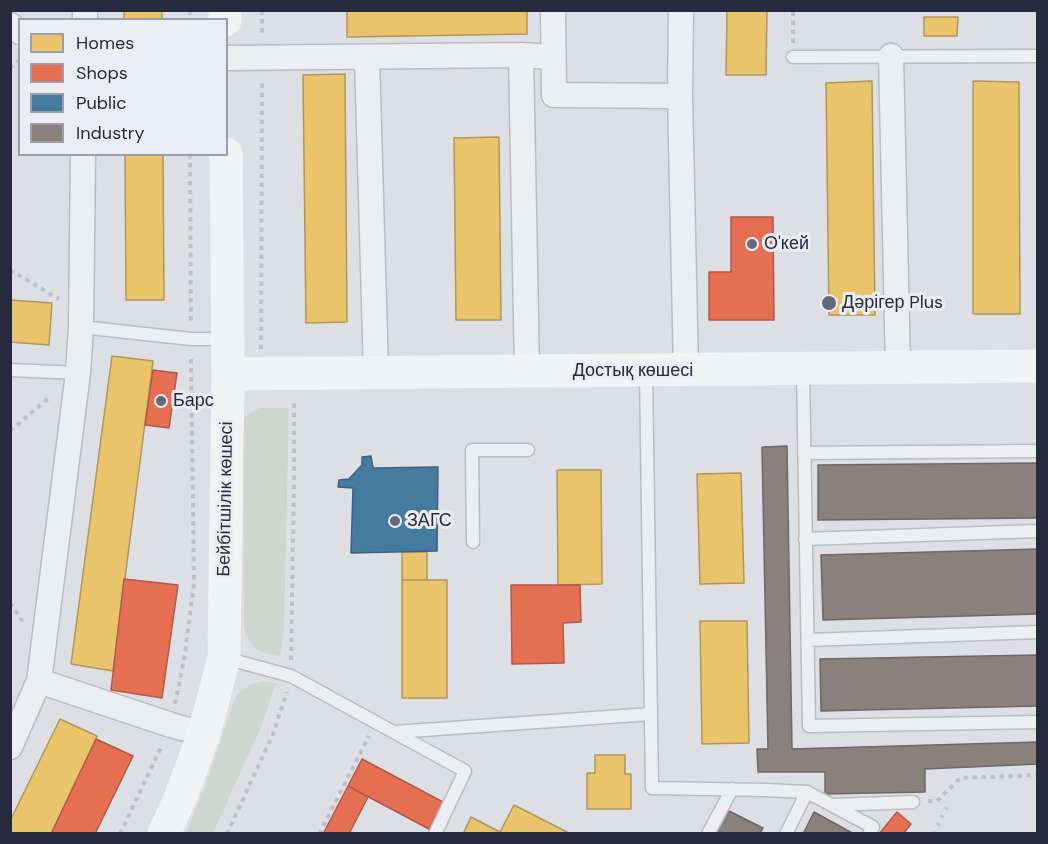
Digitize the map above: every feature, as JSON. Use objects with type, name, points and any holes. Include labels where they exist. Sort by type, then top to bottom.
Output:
[{"type":"street","points":[[553,10],[554,95],[680,96]]},
{"type":"street","points":[[681,10],[680,96],[686,370]]},
{"type":"street","points":[[228,58],[521,55],[553,57]]},
{"type":"street","points":[[521,55],[527,371]]},
{"type":"street","points":[[891,56],[898,369]]},
{"type":"street","points":[[367,57],[376,373]]},
{"type":"street","points":[[14,732],[39,681],[78,374],[83,156]]},
{"type":"street","name":"Бейбітшілік көшесі","points":[[164,834],[182,796],[204,734],[224,658],[228,374],[226,156]]},
{"type":"street","name":"Достық көшесі","points":[[228,374],[1038,366]]},
{"type":"street","points":[[39,681],[204,734]]},
{"type":"lane","points":[[793,57],[1038,56]]},
{"type":"lane","points":[[81,319],[191,339],[228,339]]},
{"type":"lane","points":[[803,369],[809,726],[1038,722]]},
{"type":"lane","points":[[10,370],[78,374]]},
{"type":"lane","points":[[646,371],[652,789],[807,792],[873,827],[869,834]]},
{"type":"lane","points":[[473,542],[472,450],[528,450]]},
{"type":"lane","points":[[804,453],[1038,451]]},
{"type":"lane","points":[[805,539],[1038,531]]},
{"type":"lane","points":[[808,640],[1038,632]]},
{"type":"lane","points":[[224,658],[291,676],[465,771],[435,834]]},
{"type":"lane","points":[[395,732],[651,714]]},
{"type":"lane","points":[[708,834],[732,789]]},
{"type":"lane","points":[[786,834],[807,792]]},
{"type":"lane","points":[[832,805],[913,802]]},
{"type":"path","points":[[261,10],[261,356]]},
{"type":"path","points":[[793,10],[793,57]]},
{"type":"path","points":[[120,834],[171,725],[184,660],[194,584],[190,156]]},
{"type":"path","points":[[10,270],[81,319]]},
{"type":"path","points":[[226,834],[273,734],[291,676],[294,373]]},
{"type":"path","points":[[10,431],[78,374]]},
{"type":"path","points":[[319,834],[376,723]]},
{"type":"path","points":[[913,802],[937,801],[960,778],[1038,775]]},
{"type":"shaded area","points":[[259,408],[289,408],[284,630],[280,656],[261,651],[251,644],[244,626],[243,418]]},
{"type":"shaded area","points":[[261,681],[276,683],[262,725],[213,833],[186,833],[204,790],[236,695],[250,685]]},
{"type":"building: Homes","points":[[124,10],[162,10],[162,18],[124,18]]},
{"type":"building: Homes","points":[[347,10],[527,10],[527,34],[347,37]]},
{"type":"building: Homes","points":[[727,10],[767,10],[766,75],[726,75]]},
{"type":"building: Homes","points":[[924,17],[958,17],[957,36],[924,36]]},
{"type":"building: Homes","points":[[345,74],[347,322],[306,323],[303,75]]},
{"type":"building: Homes","points":[[872,81],[875,315],[829,315],[826,83]]},
{"type":"building: Homes","points":[[973,81],[1019,82],[1020,314],[973,314]]},
{"type":"building: Homes","points":[[499,137],[501,320],[456,320],[454,138]]},
{"type":"building: Homes","points":[[125,156],[163,156],[164,300],[126,300]]},
{"type":"building: Homes","points":[[10,300],[52,303],[49,345],[10,342]]},
{"type":"building: Homes","points":[[112,356],[153,361],[113,671],[71,664]]},
{"type":"building: Homes","points":[[557,470],[601,470],[602,584],[558,585]]},
{"type":"building: Homes","points":[[741,473],[744,583],[700,584],[697,474]]},
{"type":"building: Homes","points":[[402,552],[427,552],[427,580],[402,580]]},
{"type":"building: Homes","points":[[402,580],[447,580],[447,698],[402,698]]},
{"type":"building: Homes","points":[[700,621],[747,621],[749,743],[702,744]]},
{"type":"building: Homes","points":[[60,719],[97,736],[96,739],[51,834],[10,834],[10,821]]},
{"type":"building: Homes","points":[[595,755],[625,755],[625,774],[631,774],[631,809],[587,809],[587,773],[595,773]]},
{"type":"building: Homes","points":[[514,805],[571,834],[503,834],[500,832]]},
{"type":"building: Homes","points":[[471,817],[500,832],[503,834],[463,834]]},
{"type":"building: Shops","name":"О'кей","points":[[731,217],[773,217],[774,320],[709,320],[709,272],[731,272]]},
{"type":"building: Shops","name":"Барс","points":[[153,370],[177,373],[169,428],[145,425]]},
{"type":"building: Shops","points":[[124,579],[178,585],[162,698],[111,690]]},
{"type":"building: Shops","points":[[511,585],[580,585],[581,622],[563,623],[564,663],[512,664]]},
{"type":"building: Shops","points":[[96,739],[133,756],[95,834],[51,834]]},
{"type":"building: Shops","points":[[362,759],[443,802],[429,829],[348,786]]},
{"type":"building: Shops","points":[[348,786],[368,797],[349,834],[323,834]]},
{"type":"building: Shops","points":[[897,812],[911,824],[903,834],[879,834]]},
{"type":"building: Public","name":"ЗАГС","points":[[371,456],[373,468],[438,467],[437,551],[351,553],[353,488],[338,487],[339,480],[349,479],[362,465],[362,457]]},
{"type":"building: Industry","points":[[787,446],[792,749],[1038,742],[1038,764],[925,769],[925,792],[825,794],[825,772],[758,772],[757,749],[768,749],[762,447]]},
{"type":"building: Industry","points":[[1038,463],[1038,518],[818,520],[818,465]]},
{"type":"building: Industry","points":[[1038,549],[1038,614],[823,620],[821,555]]},
{"type":"building: Industry","points":[[1038,655],[1038,706],[821,711],[820,659]]},
{"type":"building: Industry","points":[[725,809],[763,828],[760,834],[713,834]]},
{"type":"building: Industry","points":[[814,812],[854,834],[803,834]]},
{"type":"railway","points":[[934,834],[947,806]]},
{"type":"place","name":"О'кей","points":[[752,244]]},
{"type":"place","name":"Дәрігер Plus","points":[[829,303]]},
{"type":"place","name":"Барс","points":[[161,401]]},
{"type":"place","name":"ЗАГС","points":[[395,521]]}]
